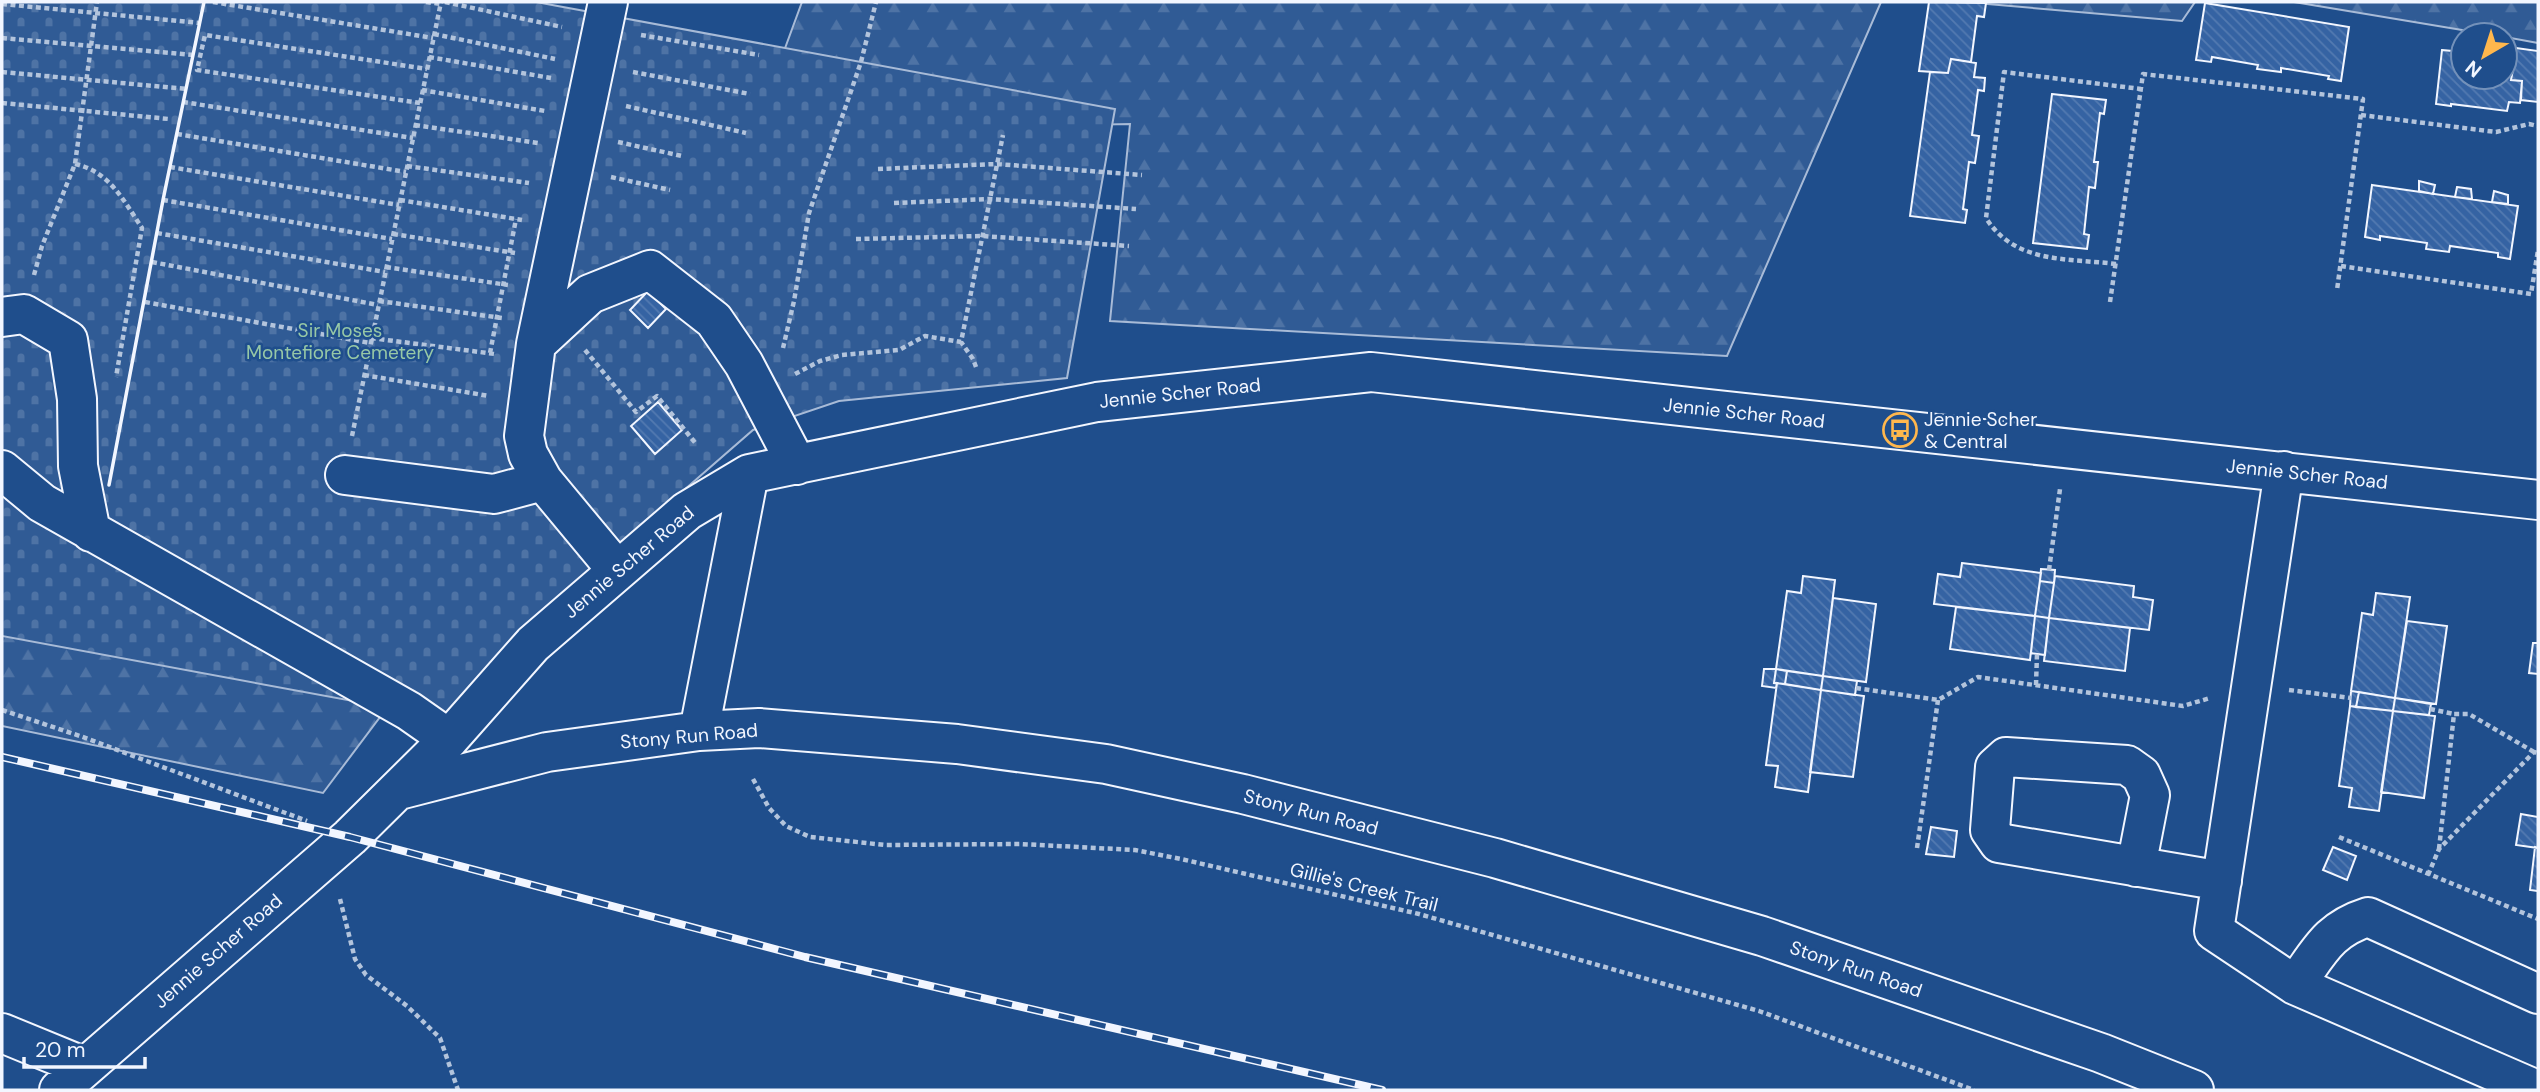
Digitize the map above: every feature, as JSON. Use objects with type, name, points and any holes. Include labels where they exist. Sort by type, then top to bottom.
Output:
[{"type":"street","points":[[588,95],[528,402],[524,436],[528,454],[543,481],[617,570]]},
{"type":"street","points":[[548,303],[590,294],[650,270],[714,320],[744,363],[797,465]]},
{"type":"street","points":[[13,315],[68,340],[77,399],[78,466],[91,532]]},
{"type":"street","name":"Jennie Scher Road","points":[[72,1079],[339,846],[399,790],[449,739],[533,644],[687,511],[749,474],[1097,402],[1371,372],[2538,500]]},
{"type":"street","points":[[2,470],[42,503],[410,711],[449,739]]},
{"type":"street","points":[[2284,471],[2214,931],[2295,985],[2537,1090]]},
{"type":"street","points":[[698,731],[749,474]]},
{"type":"street","points":[[345,475],[494,494],[543,481]]},
{"type":"street","name":"Stony Run Road","points":[[399,790],[547,752],[698,731],[759,728],[957,744],[1106,764],[1243,794],[1495,858],[1762,936],[2101,1053],[2193,1090]]},
{"type":"street","points":[[2136,867],[2222,881]]},
{"type":"street","points":[[2295,985],[2333,933],[2352,922],[2368,917],[2538,994]]},
{"type":"street","points":[[2,1033],[72,1079]]},
{"type":"path","points":[[13,315],[75,164],[97,2]]},
{"type":"path","points":[[213,2],[434,36],[588,95],[670,190]]},
{"type":"path","points":[[426,2],[442,3],[682,156]]},
{"type":"path","points":[[782,354],[809,213],[861,62],[876,2]]},
{"type":"path","points":[[345,475],[442,3]]},
{"type":"path","points":[[2,4],[200,23]]},
{"type":"path","points":[[420,103],[197,70],[205,35],[427,69]]},
{"type":"path","points":[[2,38],[194,55]]},
{"type":"path","points":[[415,125],[588,95],[759,55]]},
{"type":"path","points":[[429,57],[746,133]]},
{"type":"path","points":[[2,72],[187,89]]},
{"type":"path","points":[[2116,264],[2044,256],[2018,250],[1996,235],[1986,218],[2004,72],[2141,89]]},
{"type":"path","points":[[2110,302],[2143,74],[2364,99],[2337,290]]},
{"type":"path","points":[[422,90],[588,95],[750,94]]},
{"type":"path","points":[[177,134],[407,169],[588,95]]},
{"type":"path","points":[[184,102],[413,138]]},
{"type":"path","points":[[2,103],[169,119]]},
{"type":"path","points":[[2361,115],[2496,132],[2529,124],[2538,126]]},
{"type":"path","points":[[976,367],[961,342],[1003,135]]},
{"type":"path","points":[[75,164],[91,167],[115,188],[142,228],[124,339]]},
{"type":"path","points":[[878,169],[997,164],[1142,175]]},
{"type":"path","points":[[170,167],[516,219]]},
{"type":"path","points":[[894,203],[989,198],[1136,209]]},
{"type":"path","points":[[163,200],[509,252],[636,412],[657,396],[698,445]]},
{"type":"path","points":[[516,219],[548,303]]},
{"type":"path","points":[[490,353],[516,219]]},
{"type":"path","points":[[157,233],[386,269],[503,284],[548,303]]},
{"type":"path","points":[[856,239],[982,236],[1129,246]]},
{"type":"path","points":[[2340,266],[2531,294],[2538,250]]},
{"type":"path","points":[[152,262],[379,303],[497,317],[548,303]]},
{"type":"path","points":[[145,302],[371,340],[490,353],[548,303]]},
{"type":"path","points":[[820,361],[842,355],[899,350],[925,336],[961,342]]},
{"type":"path","points":[[364,375],[528,402]]},
{"type":"path","points":[[2049,569],[2060,489]]},
{"type":"path","points":[[2036,685],[2037,654]]},
{"type":"path","points":[[1856,688],[1938,700],[1979,677],[2183,706],[2221,695]]},
{"type":"path","points":[[2278,688],[2351,698]]},
{"type":"path","points":[[1917,848],[1938,700]]},
{"type":"path","points":[[2430,709],[2469,715],[2536,752],[2439,849]]},
{"type":"path","points":[[2,710],[80,736],[339,846],[355,960],[366,975],[407,1006],[440,1038],[458,1090]]},
{"type":"path","points":[[2428,875],[2439,849],[2454,713]]},
{"type":"path","name":"Gillie's Creek Trail","points":[[753,779],[769,808],[786,826],[810,837],[885,845],[1020,844],[1135,850],[1181,859],[1419,914],[1746,1007],[1973,1090]]},
{"type":"path","points":[[2339,837],[2538,919]]},
{"type":"green space","name":"Sir Moses Montefiore Cemetery","points":[[2,2],[536,2],[1115,109],[1067,378],[839,401],[753,430],[606,558],[445,718],[2,636]]},
{"type":"green space","points":[[802,2],[1881,2],[1727,356],[1110,321],[1130,124],[884,129],[726,209]]},
{"type":"green space","points":[[1964,2],[2195,2],[2182,21]]},
{"type":"green space","points":[[2294,2],[2538,2],[2538,43],[2519,40],[2519,21],[2449,21],[2449,28]]},
{"type":"green space","points":[[2,491],[380,717],[323,793],[2,726]]},
{"type":"building","points":[[1929,2],[1986,3],[1984,17],[1977,16],[1971,62],[1951,59],[1948,73],[1919,71]]},
{"type":"building","points":[[2205,3],[2349,27],[2341,81],[2328,79],[2329,76],[2281,68],[2281,72],[2257,69],[2258,65],[2212,57],[2211,62],[2196,60]]},
{"type":"building","points":[[2519,48],[2538,51],[2538,102],[2521,100],[2522,81],[2519,81]]},
{"type":"building","points":[[2442,50],[2449,51],[2449,91],[2519,91],[2519,81],[2522,81],[2520,103],[2509,102],[2507,111],[2436,104]]},
{"type":"building","points":[[1951,59],[1976,63],[1974,77],[1985,78],[1984,91],[1978,90],[1972,135],[1979,136],[1975,163],[1969,162],[1963,209],[1967,210],[1965,223],[1910,216],[1930,72],[1948,73]]},
{"type":"building","points":[[2052,94],[2106,100],[2104,114],[2100,113],[2094,162],[2098,162],[2095,188],[2089,187],[2084,234],[2089,235],[2087,249],[2033,243]]},
{"type":"building","points":[[2419,181],[2435,185],[2433,194],[2419,191]]},
{"type":"building","points":[[2372,185],[2518,206],[2510,259],[2498,257],[2498,253],[2450,246],[2449,252],[2426,249],[2427,243],[2380,236],[2380,240],[2365,237]]},
{"type":"building","points":[[2457,187],[2471,189],[2472,199],[2455,197]]},
{"type":"building","points":[[2494,191],[2508,195],[2508,204],[2492,202]]},
{"type":"building","points":[[648,291],[666,309],[648,328],[630,310]]},
{"type":"building","points":[[658,402],[682,430],[655,454],[631,426]]},
{"type":"building","points":[[1962,563],[2041,573],[2035,616],[1934,604],[1938,574],[1960,577]]},
{"type":"building","points":[[2041,569],[2055,570],[2054,583],[2040,581]]},
{"type":"building","points":[[1803,576],[1835,580],[1823,676],[1776,669],[1787,591],[1801,593]]},
{"type":"building","points":[[2055,576],[2134,586],[2133,597],[2153,600],[2149,630],[2049,618]]},
{"type":"building","points":[[2040,581],[2054,583],[2049,618],[2035,616]]},
{"type":"building","points":[[2376,593],[2410,597],[2395,698],[2351,691],[2362,613],[2373,615]]},
{"type":"building","points":[[1833,598],[1876,604],[1866,682],[1823,676]]},
{"type":"building","points":[[1956,607],[2035,616],[2030,660],[1950,649]]},
{"type":"building","points":[[2035,616],[2049,618],[2045,655],[2031,653]]},
{"type":"building","points":[[2049,618],[2130,628],[2125,671],[2044,661]]},
{"type":"building","points":[[2407,621],[2447,626],[2436,704],[2395,698]]},
{"type":"building","points":[[2533,643],[2538,643],[2538,674],[2529,673]]},
{"type":"building","points":[[1764,669],[1776,669],[1776,688],[1762,686]]},
{"type":"building","points":[[1776,669],[1787,671],[1785,684],[1774,683]]},
{"type":"building","points":[[1787,671],[1823,676],[1821,690],[1785,684]]},
{"type":"building","points":[[1823,676],[1857,681],[1855,695],[1821,690]]},
{"type":"building","points":[[1777,683],[1821,690],[1808,792],[1775,787],[1778,766],[1766,765]]},
{"type":"building","points":[[1821,690],[1864,696],[1853,777],[1810,772]]},
{"type":"building","points":[[2351,691],[2359,692],[2356,707],[2350,706]]},
{"type":"building","points":[[2359,692],[2395,698],[2393,711],[2356,707]]},
{"type":"building","points":[[2395,698],[2431,704],[2429,715],[2393,711]]},
{"type":"building","points":[[2350,706],[2393,711],[2379,811],[2349,807],[2352,788],[2339,786]]},
{"type":"building","points":[[2393,711],[2435,716],[2424,798],[2381,792]]},
{"type":"building","points":[[2521,814],[2538,817],[2538,848],[2516,845]]},
{"type":"building","points":[[1931,827],[1957,831],[1954,857],[1926,854]]},
{"type":"building","points":[[2333,847],[2356,856],[2347,880],[2323,870]]},
{"type":"building","points":[[2535,847],[2538,848],[2538,891],[2530,890]]},
{"type":"railway","points":[[2,757],[350,837],[805,957],[1382,1090]]},
{"type":"wall","points":[[109,485],[204,2]]},
{"type":"place","name":"Jennie Scher & Central","points":[[1900,430]]}]
